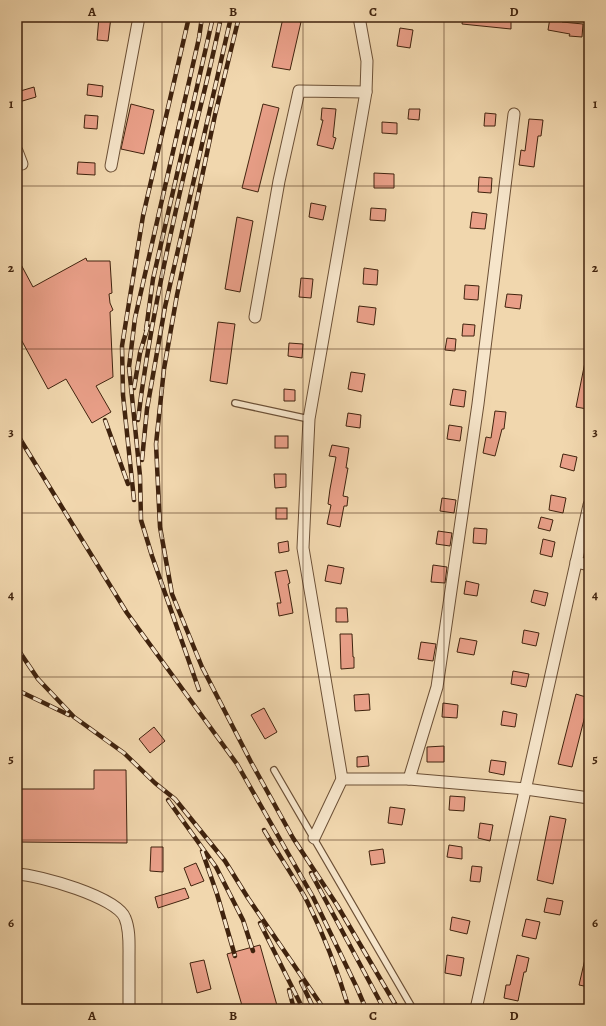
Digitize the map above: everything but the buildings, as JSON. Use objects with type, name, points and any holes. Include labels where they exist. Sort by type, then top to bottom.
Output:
[{"type":"street","points":[[111,166],[129,65],[140,17]]},
{"type":"street","points":[[314,838],[342,779],[303,548],[309,419],[366,92],[367,61],[359,17]]},
{"type":"street","points":[[255,317],[279,182],[299,91],[366,92]]},
{"type":"street","points":[[410,779],[437,687],[478,404],[514,114]]},
{"type":"street","points":[[17,151],[22,164]]},
{"type":"street","points":[[476,1009],[589,505]]},
{"type":"street","points":[[576,562],[589,565]]},
{"type":"street","points":[[342,779],[410,779],[526,789],[589,798]]},
{"type":"street","points":[[17,874],[43,878],[84,891],[115,907],[125,916],[129,930],[129,1009]]},
{"type":"lane","points":[[236,403],[309,419]]},
{"type":"lane","points":[[274,770],[413,1009]]},
{"type":"railway","points":[[134,500],[123,395],[122,346],[143,216],[189,17]]},
{"type":"railway","points":[[199,690],[152,556],[141,520],[140,476],[129,367],[135,318],[199,38],[202,17]]},
{"type":"railway","points":[[146,330],[153,279],[213,17]]},
{"type":"railway","points":[[138,420],[152,326],[164,263],[221,17]]},
{"type":"railway","points":[[142,460],[147,409],[165,307],[231,17]]},
{"type":"railway","points":[[239,17],[215,115],[177,295],[164,369],[156,444],[160,527],[172,594],[202,667],[251,762],[293,838],[337,905],[398,1009]]},
{"type":"railway","points":[[134,388],[140,353],[148,326]]},
{"type":"railway","points":[[105,420],[128,484]]},
{"type":"railway","points":[[17,434],[127,613],[237,764],[313,897],[366,1009]]},
{"type":"railway","points":[[17,648],[38,679],[74,717],[124,753],[155,783],[175,799],[225,861],[248,898],[324,1009]]},
{"type":"railway","points":[[17,690],[69,715]]},
{"type":"railway","points":[[168,800],[216,867],[243,920],[253,951]]},
{"type":"railway","points":[[264,830],[307,901],[330,954],[349,1009]]},
{"type":"railway","points":[[202,851],[217,894],[235,956]]},
{"type":"railway","points":[[311,873],[384,1009]]},
{"type":"railway","points":[[260,923],[303,1009]]},
{"type":"railway","points":[[301,982],[314,1009]]},
{"type":"railway","points":[[289,990],[294,1009]]}]
